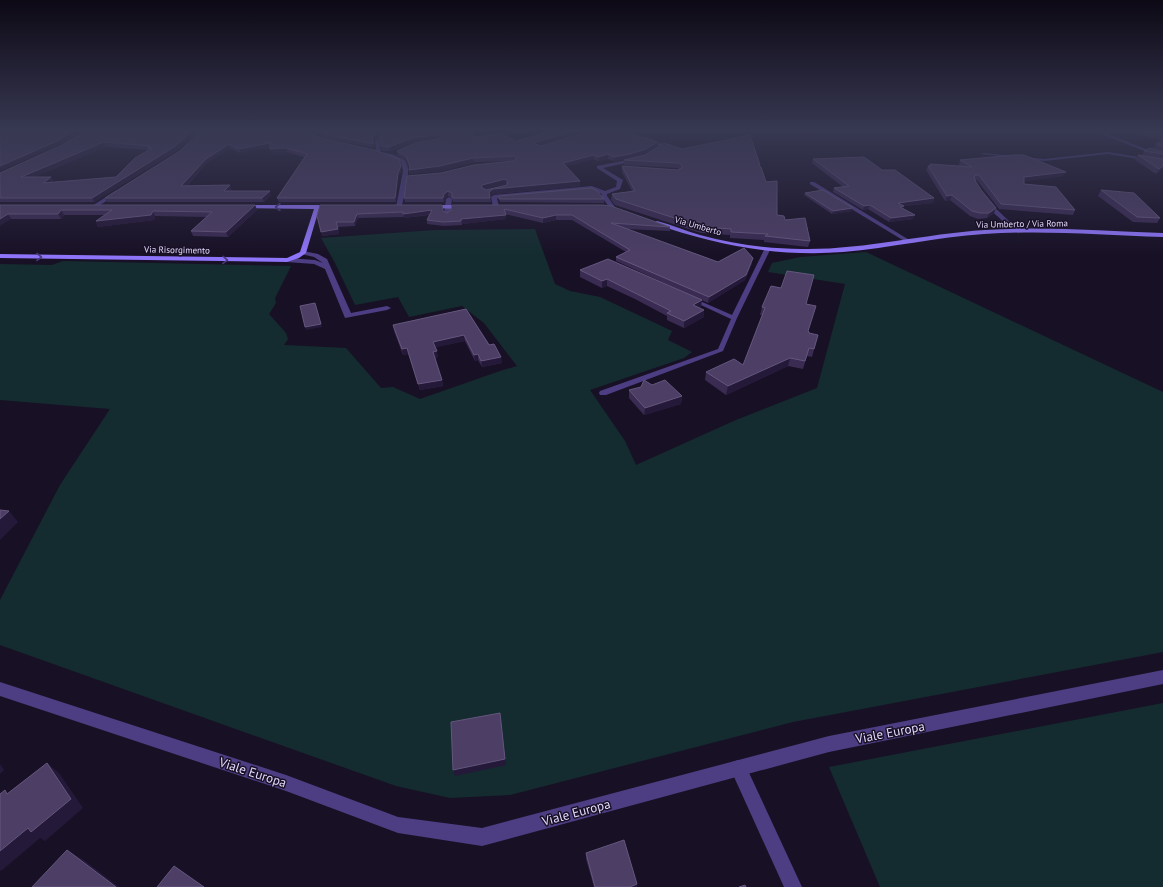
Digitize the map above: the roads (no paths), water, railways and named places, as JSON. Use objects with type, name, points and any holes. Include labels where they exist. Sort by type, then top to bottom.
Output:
[{"type":"main road","points":[[88,206],[111,206]]},
{"type":"main road","points":[[602,206],[612,207],[619,210]]},
{"type":"main road","points":[[234,207],[339,207]]},
{"type":"main road","points":[[303,253],[317,207]]},
{"type":"main road","points":[[392,207],[406,207]]},
{"type":"main road","points":[[426,207],[467,207]]},
{"type":"main road","name":"Via Umberto","points":[[647,220],[718,242],[767,250],[791,252],[834,250]]},
{"type":"main road","name":"Via Umberto / Via Roma","points":[[834,250],[963,234],[1021,231],[1163,235]]},
{"type":"main road","name":"Via Risorgimento","points":[[0,256],[286,260],[297,257],[303,253]]},
{"type":"street","points":[[399,207],[402,199],[402,178],[406,171]]},
{"type":"street","points":[[496,207],[492,195],[592,188],[604,193],[618,188],[620,180],[606,171]]},
{"type":"street","points":[[402,178],[409,177]]},
{"type":"street","points":[[95,206],[121,190]]},
{"type":"street","points":[[604,193],[604,196],[612,207]]},
{"type":"street","points":[[447,214],[450,199]]},
{"type":"street","points":[[303,253],[316,255],[325,260],[348,316],[387,308]]},
{"type":"street","points":[[286,260],[315,262],[329,268]]},
{"type":"street","name":"Viale Europa","points":[[0,689],[286,783],[398,824],[482,837],[829,744],[1163,677]]},
{"type":"street","points":[[738,768],[793,887]]},
{"type":"lane","points":[[812,183],[908,241]]},
{"type":"lane","points":[[984,199],[1007,222],[1021,231]]},
{"type":"lane","points":[[603,393],[722,350],[734,318],[767,250]]},
{"type":"lane","points":[[686,296],[734,318]]}]
